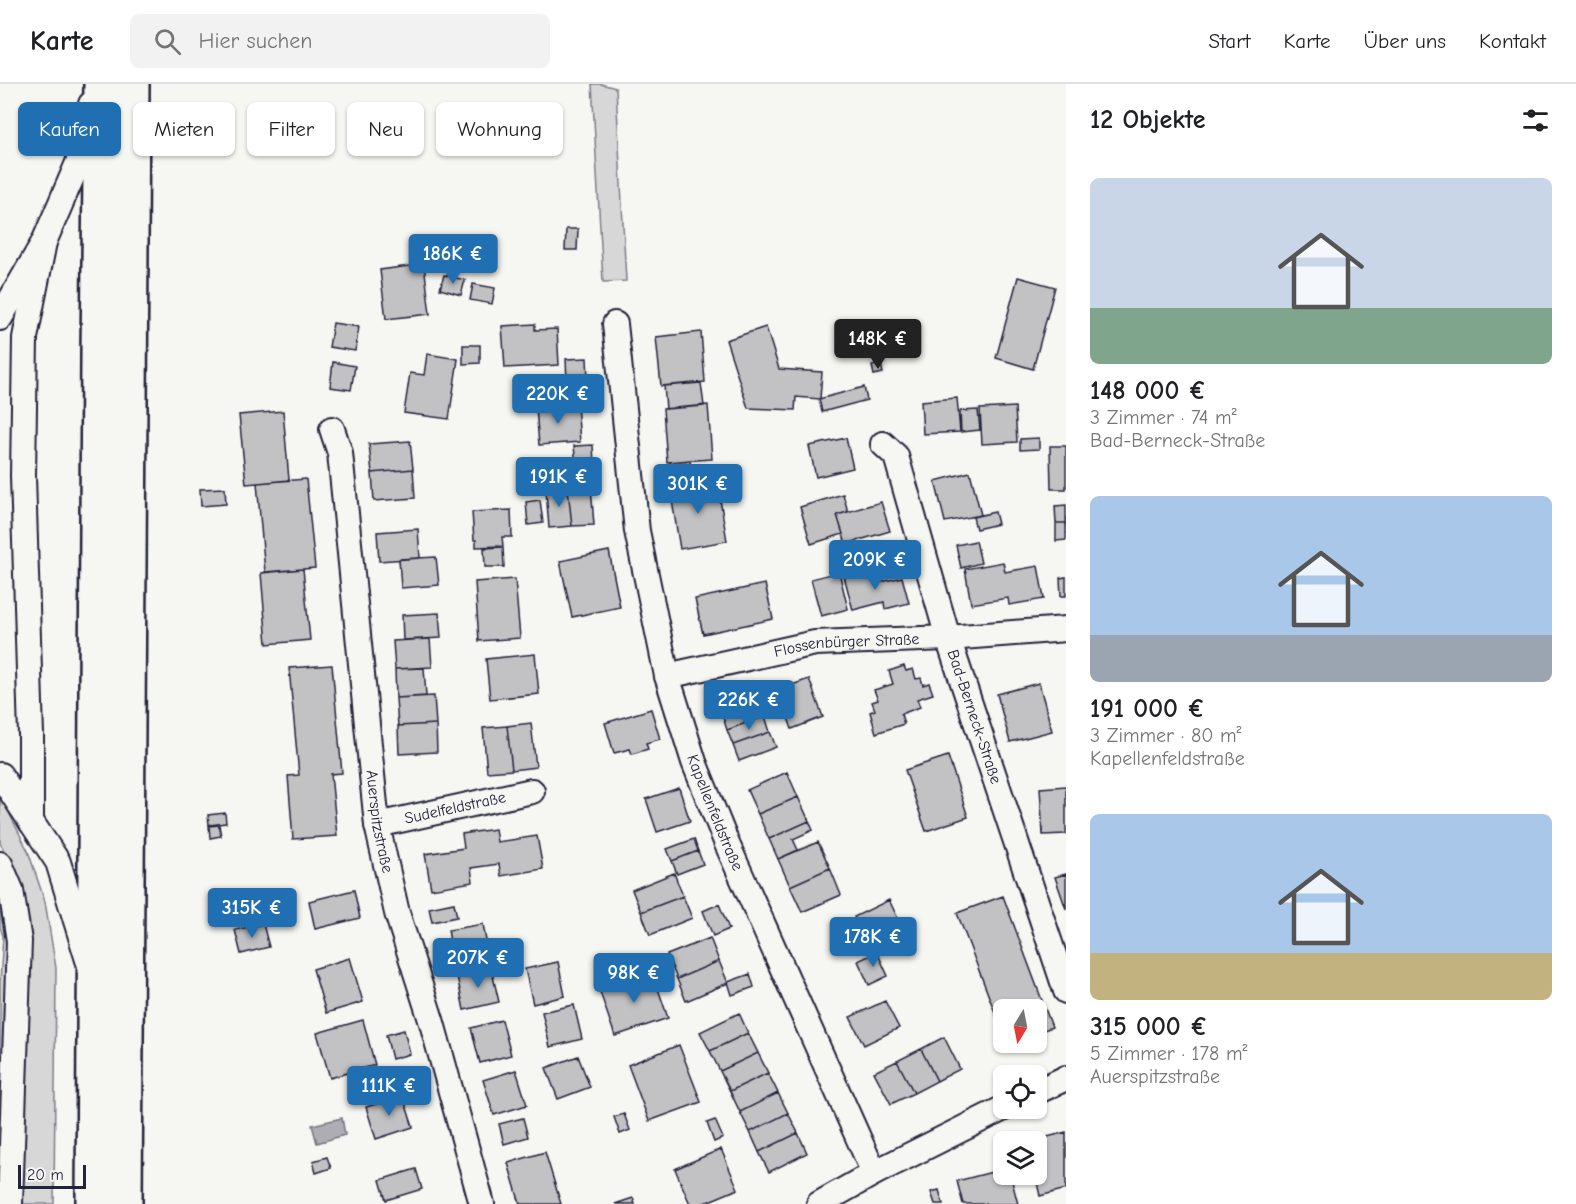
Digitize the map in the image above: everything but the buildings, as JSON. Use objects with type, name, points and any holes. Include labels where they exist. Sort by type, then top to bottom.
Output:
[{"type":"highway","points":[[93,1204],[101,84]]},
{"type":"highway","points":[[125,1204],[132,84]]},
{"type":"street","points":[[0,318],[44,242],[78,163],[95,84]]},
{"type":"street","points":[[31,822],[31,735],[23,476],[25,350],[44,242]]},
{"type":"street","name":"Kapellenfeldstraße","points":[[615,324],[636,531],[667,676],[694,762],[727,844],[874,1173]]},
{"type":"street","name":"Auerspitzstraße","points":[[332,429],[340,453],[377,825],[397,913],[432,1023],[482,1204]]},
{"type":"street","name":"Bad-Berneck-Straße","points":[[883,444],[896,456],[948,638],[1066,991]]},
{"type":"street","name":"Flossenbürger Straße","points":[[667,676],[815,643],[948,638],[1066,629]]},
{"type":"street","points":[[0,775],[58,862],[94,980]]},
{"type":"street","name":"Sudelfeldstraße","points":[[377,825],[532,791]]},
{"type":"street","points":[[0,864],[11,890],[19,940],[10,1204]]},
{"type":"street","points":[[1047,1087],[1066,1078]]},
{"type":"street","points":[[819,1204],[874,1173],[993,1114]]},
{"type":"shaded area","points":[[592,84],[616,88],[626,281],[603,282]]},
{"type":"shaded area","points":[[0,795],[28,851],[45,902],[56,968],[54,1204],[19,1204],[24,906],[20,878],[0,843]]},
{"type":"shaded area","points":[[0,876],[14,935],[0,1204],[0,982],[3,936],[0,927]]},
{"type":"shaded area","points":[[342,1118],[345,1135],[317,1143],[312,1125]]}]
